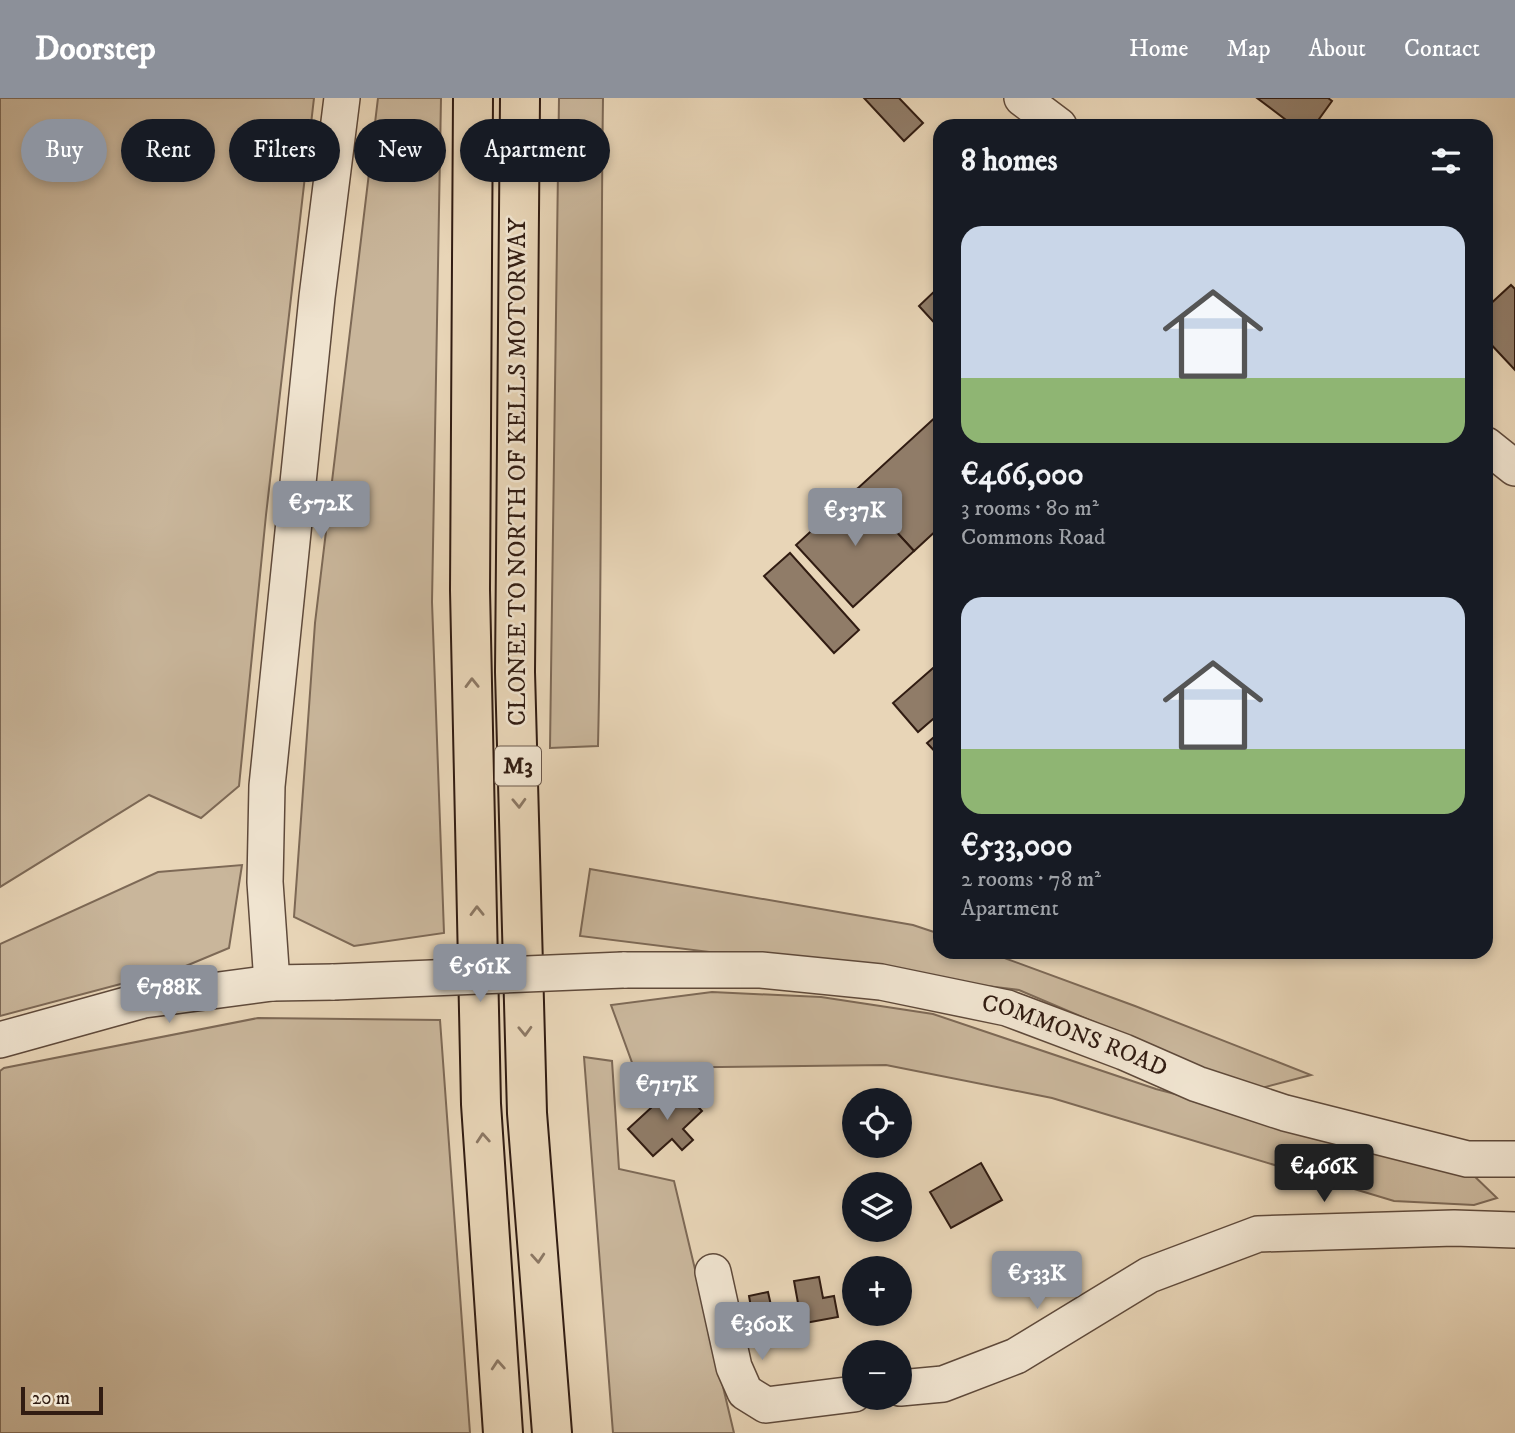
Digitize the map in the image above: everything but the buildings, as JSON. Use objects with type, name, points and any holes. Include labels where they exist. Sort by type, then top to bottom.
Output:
[{"type":"highway","name":"CLONEE TO NORTH OF KELLS MOTORWAY","points":[[473,98],[470,631],[481,1104],[503,1433]]},
{"type":"highway","name":"CLONEE TO NORTH OF KELLS MOTORWAY","points":[[520,98],[515,672],[527,1113],[552,1433]]},
{"type":"street","points":[[272,983],[265,882],[267,786],[317,297],[342,98]]},
{"type":"street","points":[[1022,98],[1050,119]]},
{"type":"street","points":[[1493,451],[1515,468]]},
{"type":"street","name":"COMMONS ROAD","points":[[0,1040],[144,1000],[272,983],[623,970],[761,970],[881,982],[1007,1007],[1124,1052],[1197,1084],[1285,1113],[1468,1159],[1515,1158]]},
{"type":"street","points":[[912,1387],[943,1384],[1016,1356],[1149,1275],[1258,1234],[1454,1228],[1515,1230]]},
{"type":"street","points":[[713,1272],[734,1367],[745,1392],[766,1405],[842,1396]]},
{"type":"shaded area","points":[[0,98],[314,98],[312,119],[229,119],[229,182],[304,182],[266,515],[239,786],[201,818],[149,795],[0,887]]},
{"type":"shaded area","points":[[378,98],[441,98],[441,119],[375,119]]},
{"type":"shaded area","points":[[559,98],[603,98],[603,119],[559,119]]},
{"type":"shaded area","points":[[368,182],[440,182],[432,602],[444,933],[354,946],[294,917],[315,623]]},
{"type":"shaded area","points":[[558,182],[603,182],[598,746],[550,748]]},
{"type":"shaded area","points":[[242,865],[229,948],[181,968],[0,1016],[0,944],[158,872]]},
{"type":"shaded area","points":[[590,869],[913,925],[933,932],[933,959],[1007,959],[1311,1075],[1254,1090],[1019,990],[580,936]]},
{"type":"shaded area","points":[[712,992],[821,997],[933,1014],[1156,1089],[1469,1171],[1497,1198],[1474,1205],[1394,1201],[1052,1098],[886,1065],[634,1068],[611,1005]]},
{"type":"shaded area","points":[[258,1018],[440,1020],[470,1433],[0,1433],[0,1071],[4,1068]]},
{"type":"shaded area","points":[[584,1057],[612,1061],[619,1169],[674,1181],[734,1433],[613,1433]]}]
